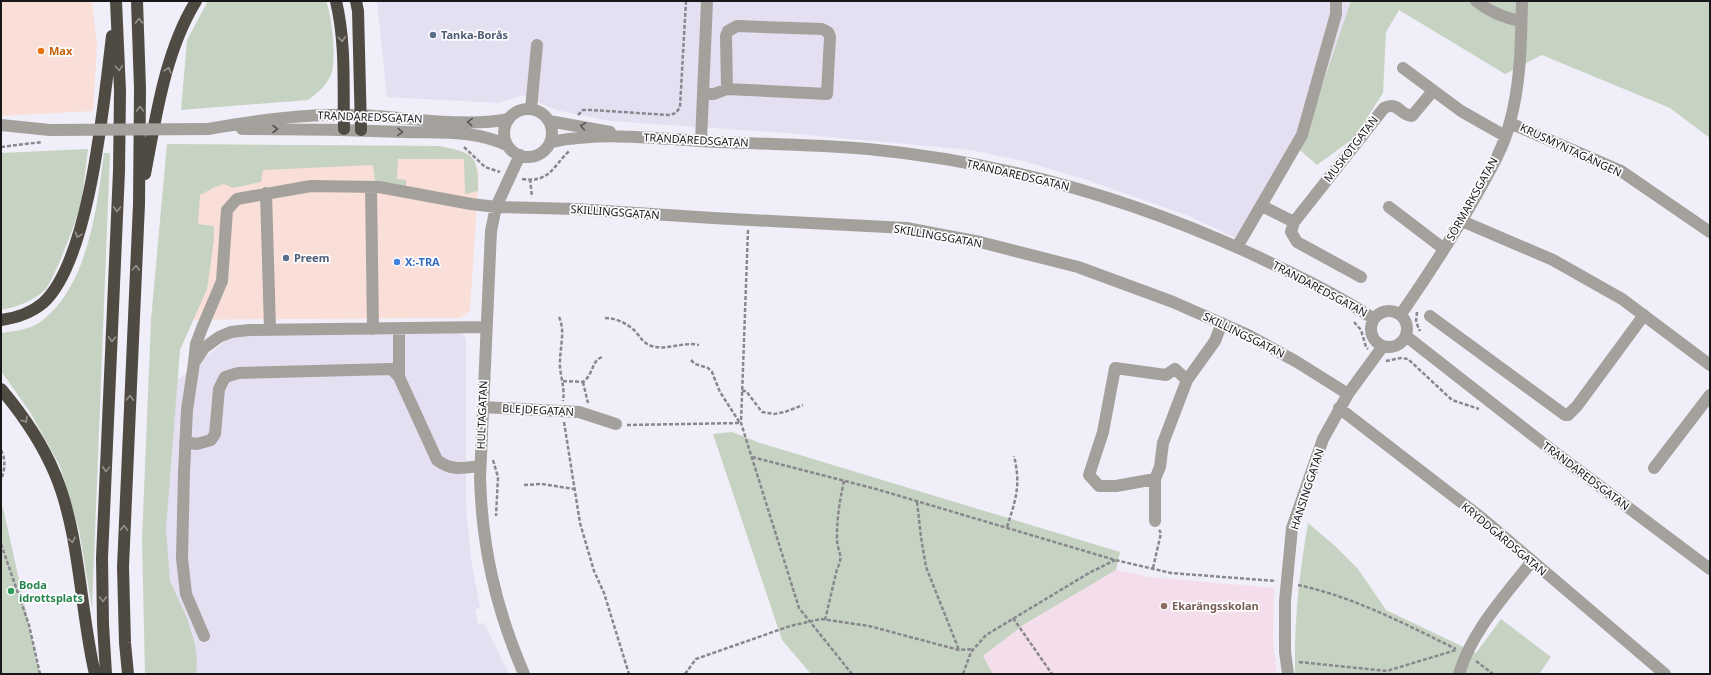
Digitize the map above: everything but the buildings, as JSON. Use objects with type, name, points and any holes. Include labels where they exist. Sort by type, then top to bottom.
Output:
[{"type":"highway","points":[[1,320],[12,319],[29,312],[43,303],[54,289],[65,269],[79,233],[96,156],[116,1]]},
{"type":"highway","points":[[106,674],[103,624],[102,558],[119,162],[120,91],[116,1]]},
{"type":"highway","points":[[128,674],[125,643],[123,567],[139,204],[140,88],[137,1]]},
{"type":"highway","points":[[139,204],[158,108],[169,67],[183,27],[196,1]]},
{"type":"highway","points":[[336,1],[341,31],[344,129]]},
{"type":"highway","points":[[356,1],[358,11],[361,130]]},
{"type":"highway","points":[[1,389],[17,408],[40,444],[55,475],[65,508],[74,548],[95,674]]},
{"type":"street","points":[[701,141],[707,1]]},
{"type":"street","points":[[1237,247],[1302,135],[1336,14],[1336,1]]},
{"type":"street","points":[[1476,1],[1487,10],[1502,17],[1521,21]]},
{"type":"street","name":"SÖRMARKSGATAN","points":[[1401,314],[1462,221],[1489,172],[1505,136],[1510,123],[1519,78],[1522,1]]},
{"type":"street","points":[[703,94],[714,94],[727,90],[827,94],[830,37],[828,32],[822,29],[737,26],[728,31],[726,36],[727,90]]},
{"type":"street","points":[[531,109],[537,45]]},
{"type":"street","points":[[1404,68],[1432,92],[1461,111],[1505,136]]},
{"type":"street","name":"MUSKOTGATAN","points":[[1294,222],[1384,108],[1390,105],[1395,106],[1407,116],[1412,116],[1432,92]]},
{"type":"street","name":"TRANDAREDSGATAN","points":[[208,129],[274,117],[344,114],[479,122],[509,119],[519,111],[531,109],[541,113],[549,120],[577,131],[634,137],[867,149],[932,157],[1005,170],[1061,184],[1128,204],[1201,231],[1237,247],[1330,293],[1374,319]]},
{"type":"street","points":[[508,146],[505,130],[509,119]]},
{"type":"street","points":[[520,155],[527,157],[538,155],[544,151],[550,142],[552,131],[549,120]]},
{"type":"street","name":"KRUSMYNTAGÅNGEN","points":[[1510,123],[1621,171],[1710,232]]},
{"type":"street","name":"TRANDAREDSGATAN","points":[[1,125],[48,136]]},
{"type":"street","name":"TRANDAREDSGATAN","points":[[1,134],[48,136],[208,129],[344,129],[479,136],[498,141],[520,155]]},
{"type":"street","name":"TRANDAREDSGATAN","points":[[550,142],[577,131]]},
{"type":"street","name":"HULTAGATAN","points":[[520,155],[496,207],[491,231],[480,466],[481,514],[487,558],[498,605],[524,674]]},
{"type":"street","name":"SKILLINGSGATAN","points":[[204,636],[186,594],[184,575],[183,520],[187,410],[196,344],[222,281],[227,210],[237,199],[311,186],[371,187],[496,207],[574,209],[906,228],[980,242],[1078,267],[1172,302],[1222,323],[1298,362],[1348,394]]},
{"type":"street","points":[[371,187],[373,329]]},
{"type":"street","points":[[266,193],[270,330]]},
{"type":"street","points":[[1262,206],[1294,222],[1291,232],[1297,242],[1361,277]]},
{"type":"street","points":[[1390,207],[1444,249]]},
{"type":"street","points":[[1462,221],[1553,260],[1622,299],[1710,365]]},
{"type":"street","points":[[1386,311],[1401,314],[1407,324],[1406,336],[1397,346],[1383,346],[1378,344],[1372,335],[1371,329],[1377,315],[1386,311]]},
{"type":"street","points":[[1430,316],[1565,415],[1577,406],[1644,315]]},
{"type":"street","points":[[1155,521],[1155,479],[1160,467],[1163,443],[1187,380],[1215,341],[1222,323]]},
{"type":"street","points":[[194,364],[204,348],[225,335],[249,330],[486,327]]},
{"type":"street","points":[[398,328],[399,377]]},
{"type":"street","name":"TRANDAREDSGATAN","points":[[1406,336],[1553,451],[1710,569]]},
{"type":"street","name":"HANSINGGATAN","points":[[1288,674],[1286,660],[1285,601],[1292,528],[1323,439],[1348,394],[1383,346]]},
{"type":"street","points":[[1155,479],[1124,485],[1099,486],[1089,475],[1103,432],[1115,368],[1166,375],[1175,369],[1187,380]]},
{"type":"street","points":[[186,442],[197,444],[211,440],[215,434],[218,389],[221,383],[230,374],[392,369],[399,377],[437,460],[444,466],[452,468],[480,466]]},
{"type":"street","points":[[1654,468],[1710,395]]},
{"type":"street","name":"BLEJDEGATAN","points":[[483,407],[579,412],[616,424]]},
{"type":"street","name":"KRYDDGÅRDSGATAN","points":[[1339,408],[1483,519],[1665,674]]},
{"type":"street","points":[[1459,674],[1461,652],[1478,633],[1532,561]]},
{"type":"path","points":[[460,144],[469,150],[485,167],[510,176],[536,180],[549,175],[576,145],[577,118],[579,113],[583,110],[669,115],[676,113],[680,107],[686,1]]},
{"type":"path","points":[[1,147],[48,136]]},
{"type":"path","points":[[740,423],[748,220]]},
{"type":"path","points":[[559,317],[562,324],[560,366],[563,381],[563,411],[580,522],[594,571],[604,593],[629,674]]},
{"type":"path","points":[[605,318],[613,318],[622,322],[636,332],[648,344],[656,347],[663,348],[686,344],[699,345]]},
{"type":"path","points":[[563,381],[582,382],[590,377],[596,360],[602,356]]},
{"type":"path","points":[[691,360],[695,364],[708,368],[712,372],[720,392],[740,423],[752,456],[755,472],[799,608],[852,674]]},
{"type":"path","points":[[582,382],[589,405],[588,415]]},
{"type":"path","points":[[742,391],[746,391],[762,412],[774,414],[785,412],[803,405]]},
{"type":"path","points":[[616,424],[638,426],[740,423]]},
{"type":"path","points":[[1,450],[5,457],[4,471],[1,480]]},
{"type":"path","points":[[752,456],[1007,527],[1115,560],[1171,573],[1286,582],[1327,591],[1355,602],[1461,652],[1493,674]]},
{"type":"path","points":[[1007,527],[1014,503],[1019,476],[1014,456]]},
{"type":"path","points":[[825,620],[837,569],[841,563],[842,557],[836,539],[839,505],[844,481]]},
{"type":"path","points":[[524,485],[542,484],[574,489]]},
{"type":"path","points":[[918,502],[921,537],[926,567],[959,650]]},
{"type":"path","points":[[1153,568],[1161,533],[1155,521]]},
{"type":"path","points":[[1,544],[29,625],[40,674]]},
{"type":"path","points":[[963,674],[973,649],[986,635],[1115,560]]},
{"type":"path","points":[[1013,618],[1052,674]]},
{"type":"path","points":[[685,674],[696,659],[809,621],[825,620],[856,623],[884,629],[959,650],[973,649]]},
{"type":"path","points":[[1286,660],[1335,667],[1387,671],[1461,652]]},
{"type":"shaded area","points":[[1,1],[92,1],[97,45],[93,111],[1,116]]},
{"type":"shaded area","points":[[377,1],[1351,1],[1300,150],[1240,240],[1189,216],[1081,178],[1027,162],[971,150],[787,133],[610,121],[556,110],[523,95],[499,103],[387,97]]},
{"type":"shaded area","points":[[167,144],[439,146],[469,154],[475,162],[479,173],[470,310],[460,318],[151,320]]},
{"type":"shaded area","points":[[461,331],[466,339],[466,506],[471,559],[480,608],[475,610],[478,624],[484,623],[509,674],[177,674],[155,554],[173,384],[233,335]]},
{"type":"shaded area","name":"Ekarängsskolan","points":[[1116,570],[1149,577],[1274,588],[1273,641],[1277,674],[993,674],[983,656],[1023,625]]},
{"type":"green space","points":[[208,1],[326,1],[333,36],[334,56],[332,72],[328,80],[319,91],[308,100],[181,110],[187,40]]},
{"type":"green space","points":[[1351,1],[1710,1],[1710,138],[1670,108],[1542,55],[1505,74],[1399,10],[1386,32],[1383,93],[1354,138],[1317,165],[1300,150]]},
{"type":"green space","points":[[167,144],[439,146],[460,151],[472,157],[477,169],[478,179],[478,191],[465,194],[464,159],[398,159],[397,179],[406,180],[406,187],[375,181],[373,165],[263,170],[261,182],[233,188],[224,184],[200,195],[198,224],[214,226],[214,240],[207,289],[180,350],[166,529],[170,581],[187,618],[195,644],[197,663],[196,674],[145,674],[142,540],[151,320]]},
{"type":"green space","points":[[88,149],[80,208],[66,247],[49,284],[45,290],[30,300],[1,310],[1,153]]},
{"type":"green space","points":[[104,153],[110,153],[92,608],[79,530],[60,466],[30,412],[1,371],[1,333],[26,329],[39,323],[56,308],[69,289],[87,246],[98,198]]},
{"type":"green space","points":[[732,432],[760,443],[1120,552],[1116,570],[1023,625],[983,656],[993,674],[811,674],[782,640],[713,434]]},
{"type":"green space","name":"Boda idrottsplats","points":[[3,508],[40,674],[1,674],[1,509]]},
{"type":"green space","points":[[1308,523],[1334,545],[1358,569],[1386,610],[1476,653],[1501,619],[1551,657],[1539,674],[1295,674],[1295,635],[1298,598]]},
{"type":"place","name":"Tanka-Borås","points":[[433,35]]},
{"type":"place","name":"Max","points":[[41,51]]},
{"type":"place","name":"Preem","points":[[286,258]]},
{"type":"place","name":"X:-TRA","points":[[397,262]]},
{"type":"place","name":"Boda idrottsplats","points":[[11,591]]},
{"type":"place","name":"Ekarängsskolan","points":[[1164,606]]}]
